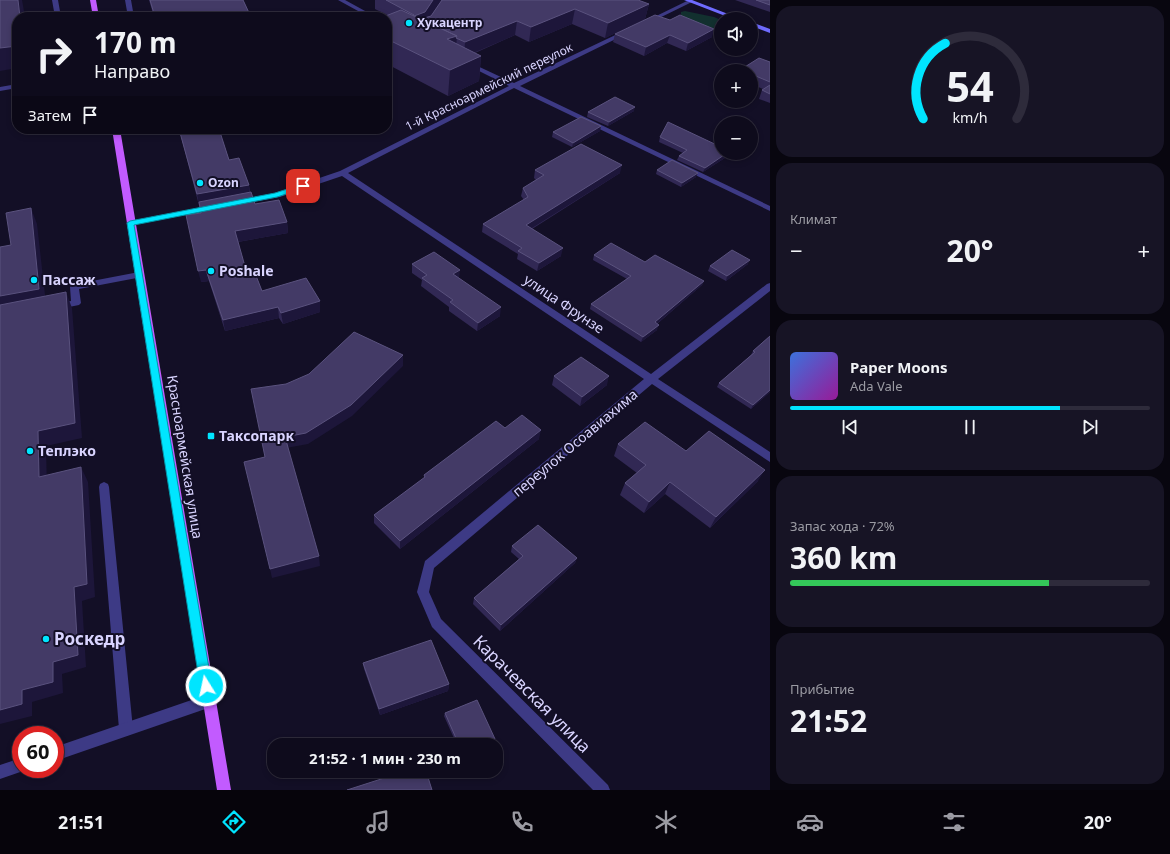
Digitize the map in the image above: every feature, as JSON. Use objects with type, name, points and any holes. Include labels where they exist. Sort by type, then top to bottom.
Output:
[{"type":"main road","points":[[93,0],[95,12]]},
{"type":"main road","points":[[689,1],[719,12]]},
{"type":"main road","points":[[758,27],[770,31]]},
{"type":"main road","name":"Красноармейская улица","points":[[117,134],[130,223],[224,790]]},
{"type":"street","points":[[55,0],[57,12]]},
{"type":"street","points":[[128,0],[130,12]]},
{"type":"street","points":[[341,0],[364,12]]},
{"type":"street","name":"1-й Красноармейский переулок","points":[[130,223],[277,195],[342,173],[514,86],[689,1]]},
{"type":"street","points":[[465,62],[770,209]]},
{"type":"street","points":[[0,89],[12,87]]},
{"type":"street","name":"улица Фрунзе","points":[[342,173],[770,458]]},
{"type":"street","points":[[53,307],[76,303],[74,287],[139,275]]},
{"type":"street","name":"переулок Осоавиахима","points":[[436,622],[423,592],[430,565],[651,379],[770,286]]},
{"type":"street","points":[[104,487],[126,729]]},
{"type":"street","name":"Карачевская улица","points":[[436,622],[603,790]]},
{"type":"street","points":[[64,751],[209,701]]},
{"type":"street","points":[[0,772],[12,768]]},
{"type":"green space","points":[[685,11],[714,17],[714,29],[699,26],[681,18],[681,12]]},
{"type":"building","points":[[0,0],[18,0],[19,12],[12,12],[12,47],[0,48]]},
{"type":"building","points":[[150,0],[243,0],[249,12],[154,12]]},
{"type":"building","points":[[386,0],[433,0],[425,12],[414,16]]},
{"type":"building","points":[[442,0],[638,0],[649,4],[608,23],[575,9],[531,27],[517,21],[465,42],[456,38],[457,36],[421,19],[431,16]]},
{"type":"building","points":[[756,0],[770,0],[770,5]]},
{"type":"building","points":[[401,10],[457,36],[447,39],[481,56],[450,70],[392,41],[392,14]]},
{"type":"building","points":[[655,15],[670,20],[680,15],[714,29],[688,43],[670,35],[646,47],[615,34]]},
{"type":"building","points":[[759,58],[770,62],[770,82],[758,77],[758,64],[750,64]]},
{"type":"building","points":[[770,85],[770,94],[762,90]]},
{"type":"building","points":[[615,97],[635,107],[609,122],[588,112]]},
{"type":"building","points":[[581,117],[601,126],[573,143],[553,132]]},
{"type":"building","points":[[668,122],[714,144],[714,160],[717,160],[705,168],[679,156],[687,150],[660,137]]},
{"type":"building","points":[[180,134],[221,134],[229,160],[239,158],[249,185],[197,194]]},
{"type":"building","points":[[581,144],[622,165],[526,225],[563,248],[539,263],[518,251],[522,248],[483,224],[528,197],[523,188],[544,175],[535,170]]},
{"type":"building","points":[[672,160],[698,173],[682,183],[657,170]]},
{"type":"building","points":[[251,192],[255,204],[279,200],[287,222],[235,231],[246,270],[253,268],[262,291],[306,278],[320,301],[281,313],[278,307],[223,320],[206,270],[198,271],[186,215],[201,213],[199,202]]},
{"type":"building","points":[[31,208],[39,289],[0,296],[0,247],[11,245],[6,213]]},
{"type":"building","points":[[611,243],[645,262],[655,255],[704,281],[655,322],[659,325],[643,337],[591,304],[631,276],[594,255]]},
{"type":"building","points":[[732,250],[750,260],[727,276],[710,266]]},
{"type":"building","points":[[434,252],[460,270],[453,274],[501,307],[478,323],[450,302],[453,300],[422,278],[427,275],[412,264]]},
{"type":"building","points":[[66,292],[75,423],[38,431],[39,477],[81,467],[87,584],[74,587],[78,655],[53,662],[53,682],[22,690],[22,704],[0,710],[0,305]]},
{"type":"building","points":[[354,332],[403,355],[351,405],[306,433],[285,437],[319,556],[270,569],[244,462],[265,457],[251,389],[286,384],[309,374]]},
{"type":"building","points":[[770,336],[770,390],[753,405],[719,383],[755,352],[753,351]]},
{"type":"building","points":[[581,357],[609,376],[582,397],[554,376]]},
{"type":"building","points":[[522,415],[541,430],[400,541],[374,515],[496,421],[505,428]]},
{"type":"building","points":[[645,422],[686,451],[709,431],[765,470],[716,517],[670,482],[649,502],[625,483],[646,465],[618,444]]},
{"type":"building","points":[[538,525],[577,558],[501,625],[474,598],[523,556],[512,546]]},
{"type":"building","points":[[431,640],[449,684],[379,709],[363,663]]},
{"type":"building","points":[[477,700],[495,738],[456,738],[445,713]]},
{"type":"building","points":[[384,778],[428,778],[432,790],[347,790]]},
{"type":"place","name":"Хукацентр","points":[[409,23]]},
{"type":"place","name":"Ozon","points":[[200,183]]},
{"type":"place","name":"Poshale","points":[[211,271]]},
{"type":"place","name":"Пассаж","points":[[34,280]]},
{"type":"place","name":"Таксопарк","points":[[211,436]]},
{"type":"place","name":"Теплэко","points":[[30,451]]},
{"type":"place","name":"Роскедр","points":[[46,639]]},
{"type":"route","points":[[206,686],[130,223],[277,195],[303,186]]}]
